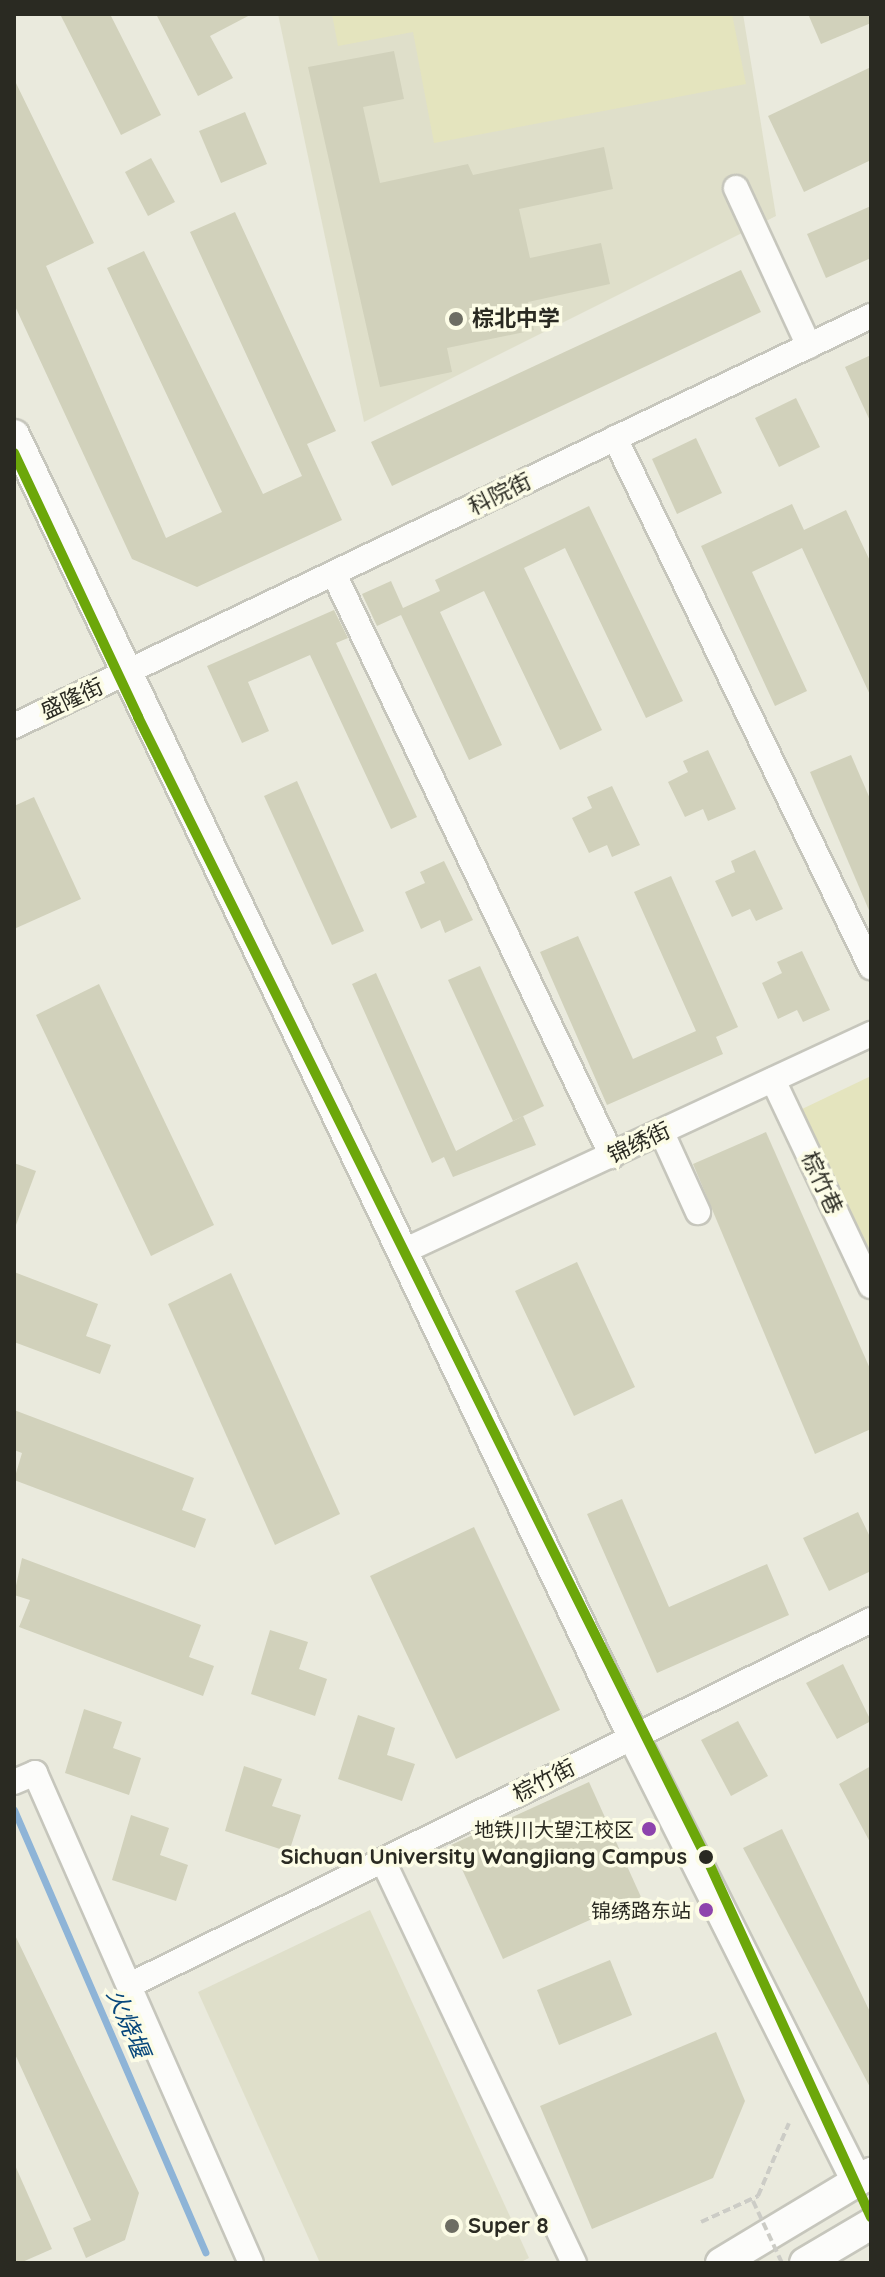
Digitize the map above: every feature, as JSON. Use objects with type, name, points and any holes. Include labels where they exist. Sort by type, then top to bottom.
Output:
[{"type":"main road","points":[[14,435],[406,1250],[633,1736],[863,2176],[721,2263]]},
{"type":"main road","points":[[805,2263],[871,2224]]},
{"type":"street","points":[[736,188],[809,346]]},
{"type":"street","name":"科院街","points":[[129,671],[871,316]]},
{"type":"street","points":[[615,438],[871,967]]},
{"type":"street","points":[[334,574],[612,1156]]},
{"type":"street","name":"盛隆街","points":[[14,726],[129,671]]},
{"type":"street","name":"锦绣街","points":[[406,1250],[871,1034]]},
{"type":"street","name":"棕竹巷","points":[[773,1080],[871,1286]]},
{"type":"street","points":[[662,1133],[698,1212]]},
{"type":"street","name":"棕竹街","points":[[130,1985],[384,1863],[633,1736],[871,1620]]},
{"type":"street","points":[[25,1778],[130,1985],[251,2263]]},
{"type":"street","points":[[384,1863],[574,2263]]},
{"type":"path","points":[[701,2222],[753,2201],[789,2123]]},
{"type":"path","points":[[753,2201],[782,2263]]},
{"type":"shaded area","name":"棕北中学","points":[[278,14],[743,14],[776,216],[364,422]]},
{"type":"shaded area","points":[[370,1910],[529,2258],[519,2263],[320,2263],[198,1992]]},
{"type":"green space","points":[[332,14],[732,14],[746,84],[434,143],[413,32],[338,46]]},
{"type":"green space","points":[[871,1076],[871,1259],[800,1110]]},
{"type":"building","points":[[60,14],[110,14],[161,115],[121,135]]},
{"type":"building","points":[[156,14],[252,14],[210,36],[233,78],[198,96]]},
{"type":"building","points":[[808,14],[871,14],[871,23],[821,44]]},
{"type":"building","points":[[394,51],[404,99],[363,107],[380,183],[468,164],[473,175],[604,147],[613,189],[519,209],[530,258],[601,243],[610,284],[528,302],[534,330],[447,348],[452,372],[380,387],[308,67]]},
{"type":"building","points":[[871,67],[871,160],[804,192],[768,116]]},
{"type":"building","points":[[14,79],[94,243],[46,266],[166,538],[222,512],[107,268],[144,251],[263,494],[302,476],[190,232],[235,212],[336,431],[307,444],[342,520],[197,587],[132,559],[14,304]]},
{"type":"building","points":[[245,112],[267,164],[221,183],[199,131]]},
{"type":"building","points":[[151,158],[175,202],[148,216],[125,172]]},
{"type":"building","points":[[871,206],[871,258],[826,278],[807,234]]},
{"type":"building","points":[[741,270],[761,312],[392,486],[371,442]]},
{"type":"building","points":[[871,355],[871,423],[845,367]]},
{"type":"building","points":[[796,398],[820,447],[779,467],[755,418]]},
{"type":"building","points":[[696,438],[722,493],[677,514],[652,459]]},
{"type":"building","points":[[792,504],[804,530],[846,510],[871,563],[871,697],[802,548],[752,572],[807,691],[775,706],[701,546]]},
{"type":"building","points":[[589,506],[683,701],[646,718],[565,548],[524,568],[602,730],[560,750],[484,591],[440,612],[502,745],[469,760],[401,615],[377,626],[362,594],[391,581],[403,608],[440,591],[435,580]]},
{"type":"building","points":[[334,610],[348,638],[336,643],[417,817],[391,829],[310,655],[248,682],[269,731],[242,743],[207,666]]},
{"type":"building","points":[[708,750],[736,809],[708,821],[703,809],[685,817],[668,782],[688,772],[683,761]]},
{"type":"building","points":[[851,755],[871,801],[871,915],[810,772]]},
{"type":"building","points":[[297,781],[364,931],[332,945],[264,796]]},
{"type":"building","points":[[612,786],[640,845],[612,857],[607,845],[589,853],[572,818],[592,808],[587,797]]},
{"type":"building","points":[[34,797],[81,899],[14,929],[14,806]]},
{"type":"building","points":[[755,850],[783,909],[756,921],[750,909],[732,917],[715,881],[735,872],[731,861]]},
{"type":"building","points":[[444,861],[473,920],[445,933],[440,920],[421,929],[405,892],[425,883],[420,872]]},
{"type":"building","points":[[671,876],[738,1027],[716,1037],[723,1054],[607,1105],[540,952],[578,936],[633,1059],[696,1031],[634,892]]},
{"type":"building","points":[[802,951],[830,1010],[803,1022],[797,1010],[778,1019],[762,983],[782,973],[777,962]]},
{"type":"building","points":[[480,966],[544,1106],[513,1121],[448,980]]},
{"type":"building","points":[[376,973],[456,1151],[523,1116],[536,1145],[453,1177],[444,1157],[432,1163],[352,984]]},
{"type":"building","points":[[99,984],[214,1225],[151,1256],[36,1015]]},
{"type":"building","points":[[766,1132],[871,1371],[871,1429],[815,1454],[693,1164]]},
{"type":"building","points":[[14,1163],[36,1171],[16,1225],[14,1224]]},
{"type":"building","points":[[577,1262],[635,1387],[574,1416],[515,1291]]},
{"type":"building","points":[[14,1272],[98,1304],[86,1336],[111,1345],[100,1374],[14,1342]]},
{"type":"building","points":[[231,1273],[340,1514],[275,1545],[168,1304]]},
{"type":"building","points":[[14,1410],[194,1478],[182,1510],[206,1519],[195,1548],[14,1480],[22,1453],[14,1450]]},
{"type":"building","points":[[622,1499],[669,1607],[767,1564],[789,1615],[657,1673],[587,1514]]},
{"type":"building","points":[[858,1512],[871,1539],[871,1571],[829,1591],[803,1538]]},
{"type":"building","points":[[474,1527],[560,1710],[456,1759],[370,1576]]},
{"type":"building","points":[[22,1558],[201,1625],[189,1657],[214,1666],[203,1696],[19,1627],[30,1600],[14,1595]]},
{"type":"building","points":[[270,1630],[308,1642],[299,1669],[327,1679],[315,1716],[251,1694]]},
{"type":"building","points":[[843,1664],[871,1721],[837,1739],[806,1683]]},
{"type":"building","points":[[84,1709],[122,1722],[113,1748],[141,1758],[129,1795],[65,1773]]},
{"type":"building","points":[[358,1715],[395,1728],[387,1755],[415,1764],[402,1801],[338,1779]]},
{"type":"building","points":[[738,1721],[768,1776],[731,1796],[701,1740]]},
{"type":"building","points":[[244,1766],[282,1779],[272,1806],[301,1815],[289,1852],[225,1831]]},
{"type":"building","points":[[871,1766],[871,1844],[839,1784]]},
{"type":"building","points":[[589,1782],[641,1897],[503,1959],[451,1845]]},
{"type":"building","points":[[131,1815],[169,1828],[160,1855],[188,1865],[176,1901],[112,1880]]},
{"type":"building","points":[[782,1829],[871,2014],[871,2089],[743,1848]]},
{"type":"building","points":[[14,1933],[139,2193],[125,2240],[86,2258],[73,2228],[91,2220],[14,2052]]},
{"type":"building","points":[[610,1960],[632,2015],[559,2045],[537,1990]]},
{"type":"building","points":[[716,2032],[745,2101],[713,2178],[592,2229],[540,2106]]},
{"type":"building","points":[[14,2163],[52,2249],[20,2263],[14,2263]]},
{"type":"waterway","name":"火烧堰","points":[[14,1810],[205,2252]]},
{"type":"metro line","name":"8","points":[[14,453],[138,717],[707,1859],[871,2217]]},
{"type":"place","name":"棕北中学","points":[[456,319]]},
{"type":"place","name":"地铁川大望江校区","points":[[649,1829]]},
{"type":"place","name":"Sichuan University Wangjiang Campus","points":[[706,1857]]},
{"type":"place","name":"锦绣路东站","points":[[706,1910]]},
{"type":"place","name":"Super 8","points":[[452,2226]]}]
